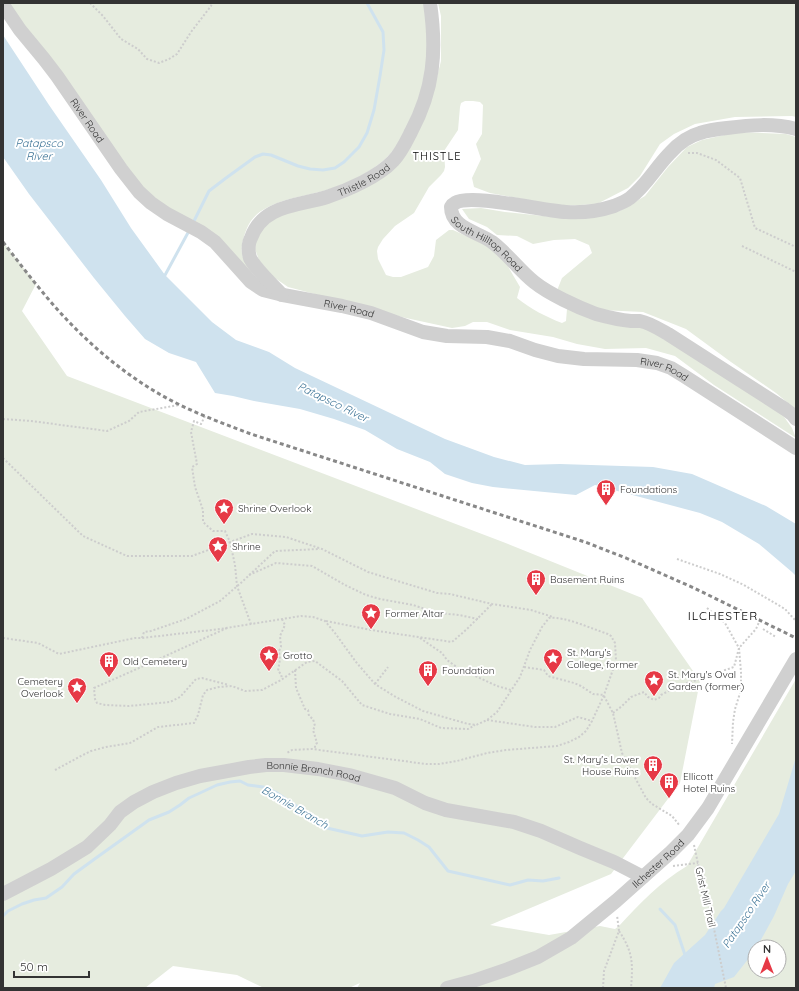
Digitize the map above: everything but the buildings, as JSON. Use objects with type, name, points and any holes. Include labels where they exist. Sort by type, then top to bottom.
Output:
[{"type":"street","name":"Thistle Road","points":[[282,295],[257,268],[250,258],[250,240],[254,230],[261,221],[270,214],[282,208],[326,197],[351,187],[379,172],[393,160],[405,144],[426,100],[431,76],[434,48],[430,3]]},
{"type":"street","name":"River Road","points":[[3,5],[20,30],[57,76],[117,164],[139,192],[152,204],[167,214],[201,232],[215,242],[240,271],[251,282],[263,290],[371,313],[423,332],[447,336],[487,337],[510,341],[558,356],[584,359],[637,360],[657,363],[671,368],[796,448]]},
{"type":"street","name":"South Hilltop Road","points":[[796,129],[785,126],[764,124],[739,126],[699,133],[685,140],[670,153],[648,181],[629,199],[613,206],[584,212],[565,212],[473,200],[456,202],[450,207],[450,212],[457,222],[465,228],[491,241],[534,282],[548,291],[596,314],[617,319],[641,322],[654,326],[785,409],[796,419]]},
{"type":"street","name":"Ilchester Road","points":[[447,988],[473,981],[538,957],[570,938],[616,902],[672,852],[708,808],[796,659]]},
{"type":"street","name":"Bonnie Branch Road","points":[[3,894],[87,847],[110,825],[120,812],[134,802],[153,792],[200,776],[269,765],[284,765],[318,769],[349,775],[395,788],[425,803],[446,810],[514,822],[541,831],[614,862],[643,877]]},
{"type":"path","points":[[90,3],[103,16],[121,39],[138,50],[147,59],[159,63],[177,54],[212,3]]},
{"type":"path","points":[[670,153],[697,153],[716,160],[740,178],[755,228],[796,246]]},
{"type":"path","points":[[742,246],[796,272]]},
{"type":"path","points":[[3,419],[31,421],[107,431],[128,421],[139,412],[179,405]]},
{"type":"path","points":[[205,416],[201,424],[194,421],[191,432],[197,464],[192,467],[195,487],[203,510],[203,522],[213,531],[225,531],[230,542],[235,565],[237,586],[251,624]]},
{"type":"path","points":[[3,458],[83,536],[127,556],[192,556],[252,534],[286,537],[322,549],[368,572],[437,593],[450,594],[492,604],[531,610],[570,621],[608,634],[615,643],[616,661],[604,695],[592,721],[586,731],[579,737],[569,742],[557,746],[487,753],[439,764],[426,764],[312,749],[292,750],[269,765]]},
{"type":"path","points":[[142,638],[144,632],[186,619],[220,601],[274,551],[322,549]]},
{"type":"path","points":[[677,559],[720,574],[744,585],[785,609],[796,621]]},
{"type":"path","points":[[249,575],[276,563],[312,566],[345,586],[366,595],[413,605],[434,612],[478,619]]},
{"type":"path","points":[[3,638],[38,643],[59,654],[135,638],[230,627],[301,616],[371,630],[452,642],[478,619],[492,604]]},
{"type":"path","points":[[707,608],[725,623],[739,648],[741,690],[735,709],[733,722],[732,749]]},
{"type":"path","points":[[230,627],[94,688],[97,703],[128,706],[170,702],[180,697],[196,679],[202,678],[245,691],[262,690],[282,679],[307,662],[316,661],[342,681],[362,705],[390,714],[420,719],[441,728],[468,729],[487,720],[497,712],[520,677],[530,650],[544,624],[549,618],[555,617]]},
{"type":"path","points":[[282,619],[285,625],[280,636],[281,647],[279,651],[280,658],[278,671],[281,674],[282,679]]},
{"type":"path","points":[[613,713],[631,697],[644,692],[648,697],[654,700],[676,687],[734,667],[739,648],[756,629],[760,620]]},
{"type":"path","points":[[325,621],[356,662],[375,684],[394,696],[423,710],[468,724],[476,725]]},
{"type":"path","points":[[763,629],[776,637]]},
{"type":"path","points":[[419,638],[442,653],[447,660],[458,668],[493,684],[511,690]]},
{"type":"path","points":[[524,666],[544,670],[548,676],[582,686],[593,694],[604,695]]},
{"type":"path","points":[[375,684],[388,668]]},
{"type":"path","points":[[295,670],[296,688],[305,709],[308,710],[309,716],[313,720],[315,726],[313,730],[317,744],[315,745],[314,749],[317,750]]},
{"type":"path","points":[[55,770],[91,751],[130,743],[158,727],[194,723],[207,690],[232,686]]},
{"type":"path","name":"Grist Mill Trail","points":[[604,695],[613,713],[622,753],[646,798],[652,804],[672,816],[694,841],[726,988]]},
{"type":"path","points":[[487,720],[535,727],[556,727],[578,717],[592,721]]},
{"type":"path","points":[[603,988],[604,971],[619,931],[627,943],[632,962],[632,988]]},
{"type":"shaded area","points":[[7,3],[425,3],[428,51],[421,97],[396,146],[389,155],[375,167],[340,185],[270,206],[252,219],[243,240],[242,253],[244,260],[251,271],[252,279],[219,237],[201,225],[170,210],[142,188]]},
{"type":"shaded area","points":[[438,3],[796,3],[796,117],[735,117],[695,124],[674,134],[660,144],[640,176],[628,188],[597,204],[561,206],[490,193],[474,187],[472,178],[481,159],[476,144],[482,134],[483,105],[480,102],[465,101],[461,103],[460,107],[458,130],[444,151],[444,171],[429,187],[414,213],[395,226],[383,239],[377,251],[378,259],[386,275],[401,277],[428,267],[434,256],[436,240],[449,230],[453,230],[488,246],[506,263],[520,287],[517,298],[533,309],[562,323],[566,321],[567,309],[649,328],[782,414],[792,428],[796,438],[714,385],[675,356],[646,348],[605,349],[577,344],[553,337],[510,330],[487,322],[473,322],[465,326],[452,328],[406,318],[288,287],[272,276],[259,260],[255,249],[256,240],[269,219],[392,169],[434,89],[441,61],[441,16]]},
{"type":"shaded area","points":[[738,132],[786,134],[796,137],[796,411],[776,393],[686,329],[643,312],[601,310],[556,293],[562,278],[592,253],[589,245],[575,239],[554,240],[533,244],[517,236],[497,235],[487,227],[469,219],[462,209],[481,208],[572,219],[620,211],[645,196],[668,167],[687,147],[702,140]]},
{"type":"shaded area","points":[[3,242],[36,284],[22,311],[67,376],[503,542],[642,598],[700,681],[680,783],[611,874],[490,925],[549,935],[600,926],[615,929],[619,926],[659,886],[687,866],[796,679],[796,988],[357,988],[360,983],[349,988],[264,988],[237,975],[173,966],[145,988],[3,988]]},
{"type":"water","name":"Patapsco River","points":[[3,35],[101,180],[131,228],[165,275],[212,322],[236,340],[269,352],[295,368],[445,439],[494,457],[525,465],[560,464],[653,467],[692,474],[766,506],[796,524],[796,576],[759,544],[722,522],[700,513],[595,485],[576,495],[493,487],[472,483],[445,474],[430,462],[397,449],[365,430],[334,419],[300,409],[215,393],[196,362],[169,353],[145,339],[94,278],[29,194],[3,157]]},
{"type":"water","name":"Patapsco River","points":[[796,757],[796,871],[788,884],[774,916],[761,939],[747,939],[747,961],[734,977],[715,984],[714,988],[660,988],[674,963],[705,935],[724,908],[779,814]]},
{"type":"waterway","points":[[193,223],[209,191],[255,157],[263,154],[271,155],[298,166],[323,170],[335,168],[344,162],[359,147],[367,133],[374,110],[384,50],[383,32],[367,3]]},
{"type":"waterway","points":[[164,277],[190,229]]},
{"type":"waterway","name":"Bonnie Branch","points":[[3,916],[8,911],[22,904],[46,898],[62,887],[74,874],[149,820],[169,812],[189,798],[217,785],[240,781],[248,785],[263,787],[277,793],[327,828],[362,836],[388,832],[404,833],[429,847],[448,871],[510,885],[528,880],[543,881],[559,878]]},
{"type":"waterway","points":[[660,909],[675,925],[686,958]]},
{"type":"railway","points":[[3,242],[52,303],[89,342],[133,377],[156,392],[179,404],[251,434],[585,542],[626,558],[694,588],[796,638]]},
{"type":"place","name":"Foundations","points":[[606,506]]},
{"type":"place","name":"Shrine Overlook","points":[[224,525]]},
{"type":"place","name":"Shrine","points":[[218,563]]},
{"type":"place","name":"Basement Ruins","points":[[536,596]]},
{"type":"place","name":"Former Altar","points":[[371,630]]},
{"type":"place","name":"Grotto","points":[[269,672]]},
{"type":"place","name":"St. Mary's College, former","points":[[553,675]]},
{"type":"place","name":"Old Cemetery","points":[[109,678]]},
{"type":"place","name":"Foundation","points":[[428,687]]},
{"type":"place","name":"St. Mary's Oval Garden (former)","points":[[654,697]]},
{"type":"place","name":"Cemetery Overlook","points":[[77,704]]},
{"type":"place","name":"St. Mary's Lower House Ruins","points":[[653,782]]},
{"type":"place","name":"Ellicott Hotel Ruins","points":[[669,799]]},
{"type":"district","name":"THISTLE","points":[[437,156]]},
{"type":"district","name":"ILCHESTER","points":[[723,616]]}]
